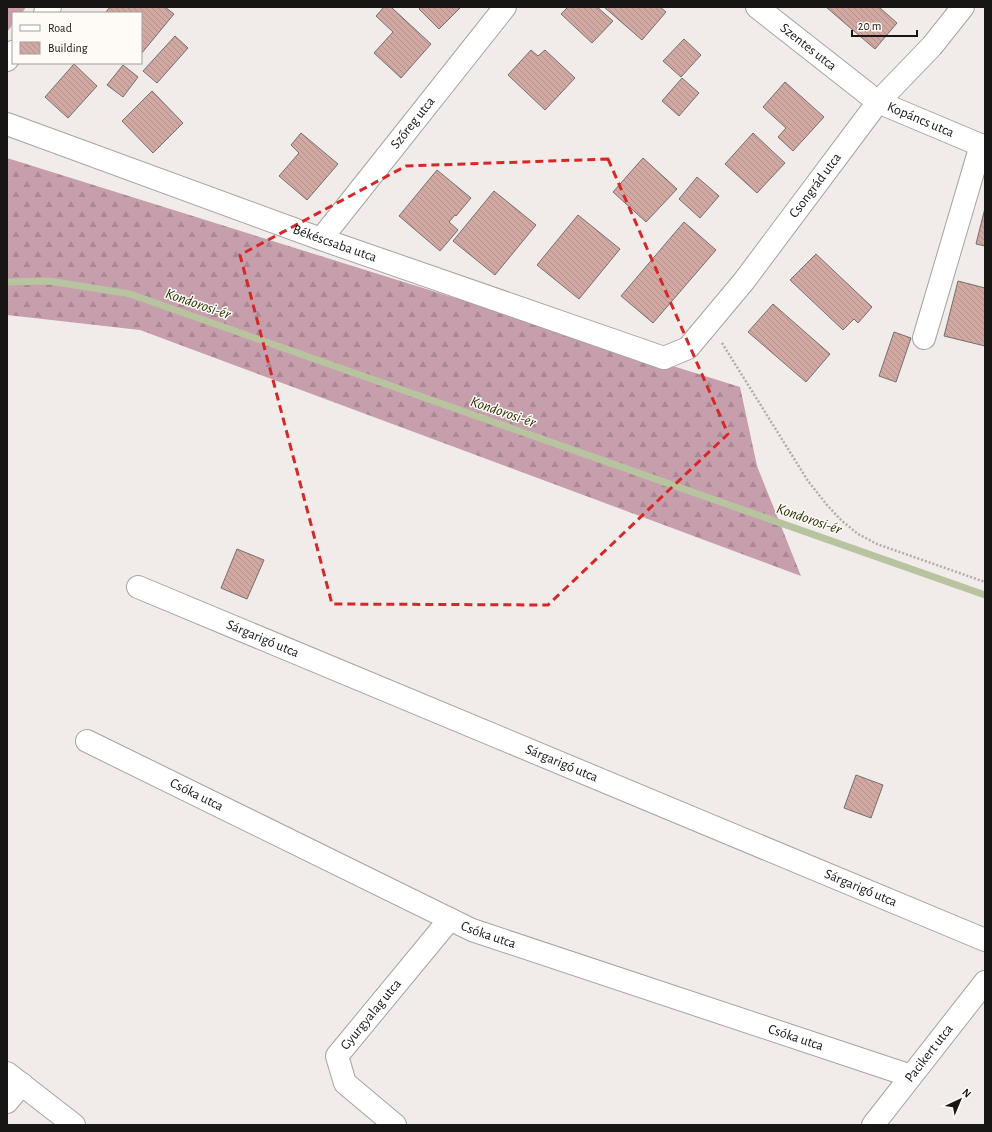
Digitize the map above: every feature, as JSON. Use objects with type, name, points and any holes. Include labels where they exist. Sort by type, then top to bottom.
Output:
[{"type":"street","name":"Szőreg utca","points":[[321,239],[505,7]]},
{"type":"street","name":"Szentes utca","points":[[757,7],[859,88]]},
{"type":"street","name":"Csongrád utca","points":[[664,358],[688,348],[744,281],[878,102],[932,46],[963,7]]},
{"type":"street","name":"Kopáncs utca","points":[[859,88],[878,102],[983,146]]},
{"type":"street","name":"Békéscsaba utca","points":[[7,124],[321,239],[664,358]]},
{"type":"street","points":[[924,338],[983,146]]},
{"type":"street","name":"Sárgarigó utca","points":[[138,587],[985,940]]},
{"type":"street","name":"Csóka utca","points":[[87,741],[472,930],[912,1076]]},
{"type":"street","name":"Gyurgyalag utca","points":[[395,1125],[345,1083],[337,1056],[450,919]]},
{"type":"street","name":"Pacikert utca","points":[[872,1125],[985,982]]},
{"type":"street","points":[[7,1102],[14,1079],[74,1125]]},
{"type":"path","points":[[720,309],[719,338],[808,481],[842,521],[858,534],[877,544],[985,582]]},
{"type":"highlighted area","points":[[608,159],[728,434],[548,605],[332,604],[240,255],[406,166]]},
{"type":"green space","points":[[7,7],[26,7],[23,12],[12,12],[12,25],[7,32]]},
{"type":"green space","points":[[7,158],[740,387],[757,466],[801,576],[140,330],[7,315]]},
{"type":"building","points":[[110,7],[165,7],[174,14],[142,53],[142,12],[106,12]]},
{"type":"building","points":[[384,7],[391,7],[431,44],[401,78],[374,53],[393,32],[376,16]]},
{"type":"building","points":[[421,7],[461,7],[439,29],[419,9]]},
{"type":"building","points":[[568,7],[597,7],[613,21],[592,43],[561,14]]},
{"type":"building","points":[[604,7],[660,7],[666,12],[642,40]]},
{"type":"building","points":[[826,7],[879,7],[897,23],[875,49]]},
{"type":"building","points":[[175,36],[188,48],[157,83],[143,71]]},
{"type":"building","points":[[684,39],[701,55],[681,77],[663,61]]},
{"type":"building","points":[[531,50],[538,56],[545,50],[575,78],[545,110],[508,75]]},
{"type":"building","points":[[74,64],[97,86],[68,118],[45,97]]},
{"type":"building","points":[[123,65],[138,77],[123,97],[107,85]]},
{"type":"building","points":[[682,78],[699,93],[679,116],[662,101]]},
{"type":"building","points":[[785,82],[824,117],[793,151],[778,137],[786,128],[763,107]]},
{"type":"building","points":[[152,91],[183,123],[153,153],[122,121]]},
{"type":"building","points":[[301,133],[338,164],[307,200],[279,176],[299,153],[291,145]]},
{"type":"building","points":[[753,133],[785,163],[757,193],[725,164]]},
{"type":"building","points":[[643,158],[677,189],[646,222],[613,192]]},
{"type":"building","points":[[437,170],[471,198],[449,222],[458,230],[440,251],[399,216]]},
{"type":"building","points":[[697,177],[719,196],[700,218],[679,199]]},
{"type":"building","points":[[494,191],[536,225],[495,275],[453,241]]},
{"type":"building","points":[[985,208],[985,246],[976,244]]},
{"type":"building","points":[[578,215],[620,249],[579,299],[537,265]]},
{"type":"building","points":[[684,222],[716,250],[653,323],[621,296]]},
{"type":"building","points":[[816,254],[872,307],[858,323],[854,319],[843,330],[790,280]]},
{"type":"building","points":[[958,281],[985,288],[985,346],[944,336]]},
{"type":"building","points":[[773,304],[830,354],[806,382],[748,332]]},
{"type":"building","points":[[894,332],[911,338],[896,382],[879,376]]},
{"type":"building","points":[[237,549],[264,560],[247,599],[221,588]]},
{"type":"building","points":[[856,775],[883,785],[871,818],[844,808]]},
{"type":"waterway","name":"Kondorosi-ér","points":[[7,282],[49,281],[130,294],[985,595]]}]
